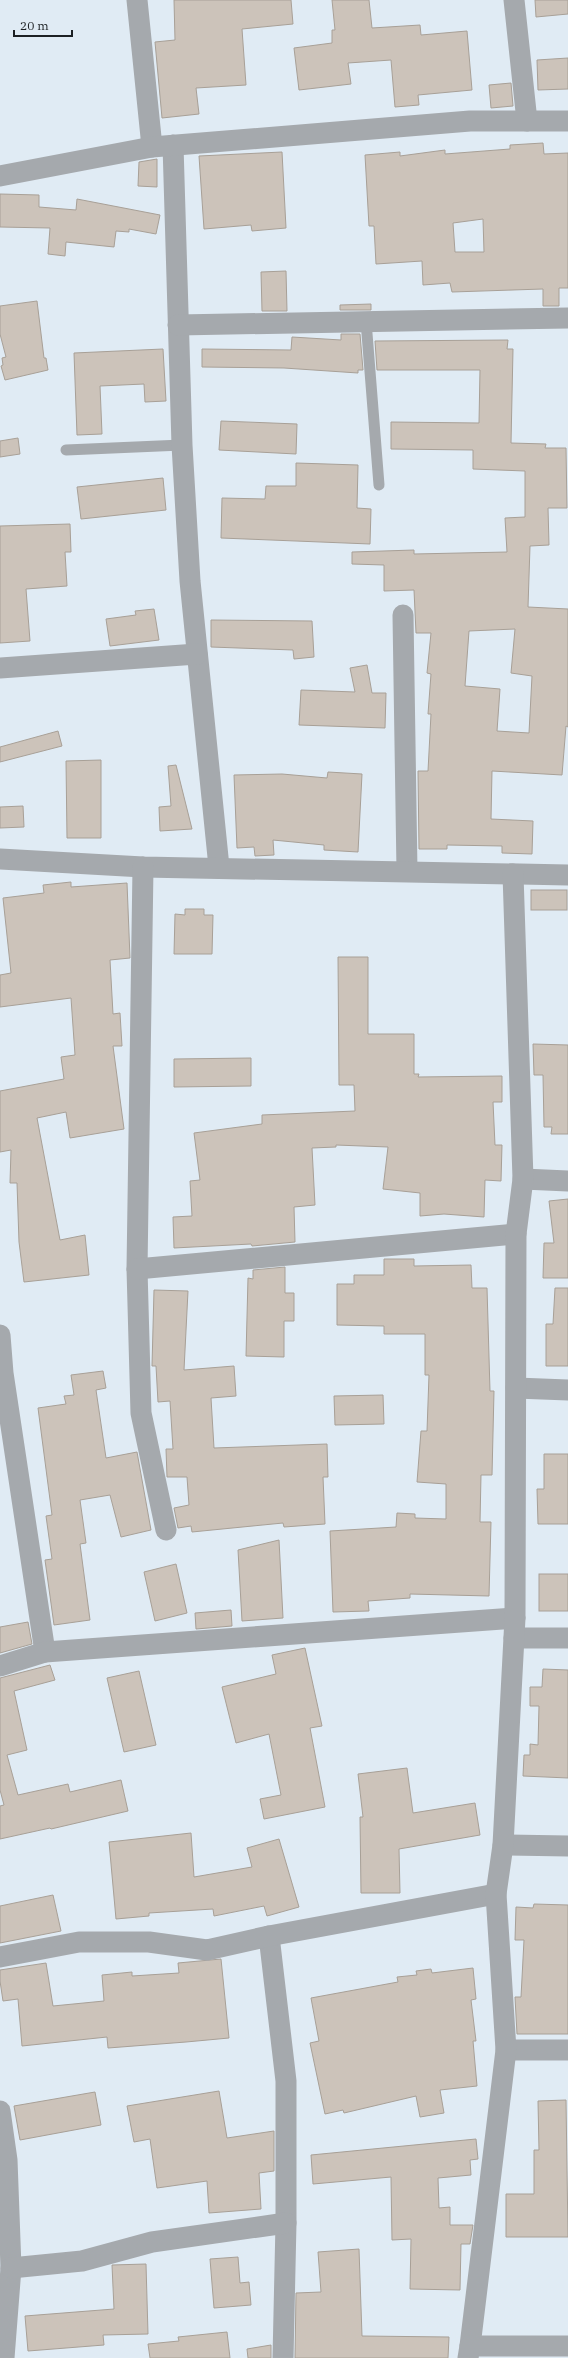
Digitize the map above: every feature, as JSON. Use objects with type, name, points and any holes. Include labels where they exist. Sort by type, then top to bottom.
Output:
[{"type":"street","points":[[137,0],[152,147]]},
{"type":"street","points":[[514,0],[527,121]]},
{"type":"street","points":[[0,176],[152,147],[172,145],[470,121],[568,121]]},
{"type":"street","points":[[172,145],[182,445],[196,654],[219,867]]},
{"type":"street","points":[[178,325],[568,318]]},
{"type":"street","points":[[403,615],[407,872]]},
{"type":"street","points":[[0,668],[196,654]]},
{"type":"street","points":[[0,859],[143,867],[219,867],[568,875]]},
{"type":"street","points":[[143,867],[137,1269],[141,1413],[166,1530]]},
{"type":"street","points":[[513,874],[522,1179],[516,1234],[514,1628],[503,1846],[496,1894],[506,2050],[469,2352],[568,2346]]},
{"type":"street","points":[[522,1179],[568,1181]]},
{"type":"street","points":[[137,1269],[516,1234]]},
{"type":"street","points":[[0,1335],[4,1381],[45,1652]]},
{"type":"street","points":[[516,1388],[568,1390]]},
{"type":"street","points":[[0,1666],[45,1652],[514,1628],[568,1638]]},
{"type":"street","points":[[503,1846],[568,1846]]},
{"type":"street","points":[[0,1956],[79,1942],[149,1942],[207,1950],[269,1936],[496,1894]]},
{"type":"street","points":[[269,1936],[286,2081],[286,2224],[283,2358]]},
{"type":"street","points":[[506,2050],[568,2050]]},
{"type":"street","points":[[0,2111],[7,2160],[11,2268],[4,2358]]},
{"type":"street","points":[[11,2268],[82,2261],[152,2242],[286,2224]]},
{"type":"lane","points":[[366,321],[379,485]]},
{"type":"lane","points":[[66,450],[182,445]]},
{"type":"building","points":[[174,0],[291,0],[293,24],[242,29],[246,85],[196,88],[199,114],[162,118],[155,42],[175,40]]},
{"type":"building","points":[[332,0],[369,0],[372,28],[420,25],[421,35],[467,31],[472,90],[418,95],[419,105],[395,107],[391,60],[348,63],[351,84],[299,90],[294,48],[332,43],[332,30],[335,30]]},
{"type":"building","points":[[535,0],[568,0],[568,14],[536,17]]},
{"type":"building","points":[[568,58],[568,89],[538,90],[537,60]]},
{"type":"building","points":[[511,83],[513,106],[491,108],[489,85]]},
{"type":"building","points":[[543,143],[544,154],[568,153],[568,288],[559,288],[559,306],[543,306],[543,289],[452,292],[450,283],[423,285],[422,261],[376,264],[374,226],[369,226],[365,155],[400,152],[400,156],[445,150],[445,154],[510,149],[510,145]],"holes":[[[483,219],[484,252],[455,252],[453,223]]]},
{"type":"building","points":[[282,152],[286,228],[252,231],[251,225],[204,229],[199,156]]},
{"type":"building","points":[[157,159],[157,187],[138,186],[139,162]]},
{"type":"building","points":[[0,194],[39,195],[39,207],[76,210],[77,199],[160,215],[156,234],[129,229],[129,232],[116,231],[114,247],[66,242],[65,256],[48,254],[50,228],[0,227]]},
{"type":"building","points":[[286,271],[287,311],[262,311],[261,272]]},
{"type":"building","points":[[37,301],[44,358],[46,358],[48,370],[5,380],[1,366],[3,365],[2,358],[6,357],[0,334],[0,306]]},
{"type":"building","points":[[371,304],[371,310],[340,310],[340,305]]},
{"type":"building","points":[[341,334],[360,334],[363,370],[358,370],[358,373],[284,368],[202,367],[202,349],[291,350],[292,337],[341,340]]},
{"type":"building","points":[[508,340],[507,349],[513,349],[511,443],[546,444],[545,448],[566,448],[567,508],[548,508],[549,545],[530,546],[528,607],[568,609],[568,727],[566,726],[562,775],[492,771],[491,819],[533,821],[532,854],[502,853],[502,846],[447,845],[447,849],[419,849],[418,771],[428,771],[431,714],[428,714],[431,674],[427,673],[431,633],[416,633],[414,590],[384,591],[384,565],[352,564],[352,552],[414,550],[414,554],[507,552],[505,518],[525,517],[525,471],[473,469],[473,450],[391,449],[391,422],[479,423],[480,370],[377,370],[375,341]],"holes":[[[515,629],[511,673],[532,676],[529,733],[497,731],[500,689],[465,686],[469,631]]]},
{"type":"building","points":[[163,349],[166,401],[145,402],[144,384],[100,386],[102,434],[77,435],[74,353]]},
{"type":"building","points":[[221,421],[297,424],[296,454],[219,450]]},
{"type":"building","points":[[18,438],[20,454],[0,457],[0,441]]},
{"type":"building","points":[[296,463],[358,465],[357,508],[371,509],[370,544],[221,538],[222,498],[265,499],[266,486],[296,486]]},
{"type":"building","points":[[163,478],[166,510],[81,519],[77,487]]},
{"type":"building","points":[[70,524],[71,552],[65,552],[67,586],[26,589],[30,641],[0,643],[0,526]]},
{"type":"building","points":[[154,609],[159,640],[110,646],[106,619],[136,615],[135,611]]},
{"type":"building","points":[[211,620],[312,621],[314,657],[294,659],[293,650],[211,647]]},
{"type":"building","points":[[367,665],[372,693],[386,693],[385,728],[299,725],[301,690],[355,692],[350,668]]},
{"type":"building","points":[[58,731],[62,746],[0,762],[0,747]]},
{"type":"building","points":[[101,760],[101,838],[67,838],[66,761]]},
{"type":"building","points":[[176,765],[192,829],[160,831],[159,807],[171,806],[168,766]]},
{"type":"building","points":[[328,772],[362,774],[358,852],[324,850],[324,845],[273,840],[274,855],[255,856],[254,847],[237,848],[234,775],[282,774],[327,778]]},
{"type":"building","points":[[23,806],[24,827],[0,828],[0,807]]},
{"type":"building","points":[[71,882],[71,887],[127,883],[130,958],[110,960],[113,1014],[120,1013],[122,1046],[113,1046],[124,1129],[70,1138],[66,1112],[37,1118],[60,1240],[85,1235],[89,1275],[24,1282],[19,1242],[17,1183],[10,1183],[11,1150],[0,1152],[0,1091],[64,1079],[61,1057],[75,1055],[71,998],[0,1007],[0,975],[11,973],[3,898],[44,893],[43,885]]},
{"type":"building","points":[[531,890],[567,890],[567,910],[531,910]]},
{"type":"building","points":[[185,909],[204,909],[204,915],[213,915],[212,954],[174,954],[175,914],[185,915]]},
{"type":"building","points":[[338,957],[368,957],[368,1034],[414,1034],[414,1074],[419,1074],[418,1077],[502,1076],[502,1102],[493,1102],[495,1145],[502,1145],[501,1181],[485,1180],[484,1217],[444,1214],[420,1216],[420,1193],[383,1189],[388,1147],[336,1145],[336,1147],[312,1148],[315,1205],[294,1207],[295,1242],[252,1246],[251,1244],[174,1248],[173,1217],[192,1216],[190,1181],[200,1180],[194,1133],[262,1124],[262,1115],[355,1111],[354,1085],[339,1085]]},
{"type":"building","points":[[533,1044],[568,1045],[568,1134],[551,1134],[552,1127],[544,1127],[543,1075],[534,1075]]},
{"type":"building","points":[[251,1058],[251,1086],[174,1087],[174,1059]]},
{"type":"building","points":[[568,1199],[568,1278],[543,1278],[544,1243],[554,1243],[549,1201]]},
{"type":"building","points":[[384,1259],[414,1259],[414,1266],[471,1265],[472,1288],[487,1288],[490,1391],[494,1391],[492,1475],[481,1475],[480,1522],[491,1522],[489,1596],[410,1594],[410,1598],[368,1601],[369,1611],[333,1612],[330,1531],[396,1527],[397,1513],[415,1514],[415,1518],[446,1519],[446,1484],[417,1482],[421,1431],[427,1431],[429,1375],[425,1375],[425,1334],[384,1334],[384,1326],[337,1325],[337,1284],[354,1284],[354,1275],[384,1275]]},
{"type":"building","points":[[285,1267],[285,1293],[294,1293],[294,1321],[284,1321],[284,1357],[246,1356],[248,1278],[253,1279],[253,1270]]},
{"type":"building","points":[[555,1288],[568,1288],[568,1366],[546,1366],[546,1324],[553,1324]]},
{"type":"building","points":[[154,1290],[188,1291],[184,1370],[234,1366],[236,1396],[211,1398],[214,1448],[327,1444],[328,1477],[323,1477],[325,1524],[284,1527],[283,1523],[192,1532],[191,1526],[178,1528],[174,1508],[189,1505],[187,1477],[167,1477],[166,1449],[173,1449],[170,1401],[158,1402],[156,1366],[152,1366]]},
{"type":"building","points":[[103,1371],[106,1388],[96,1390],[106,1458],[137,1452],[151,1530],[121,1537],[110,1495],[80,1500],[86,1543],[80,1544],[90,1620],[54,1625],[45,1560],[52,1559],[46,1516],[52,1515],[38,1408],[66,1404],[64,1396],[74,1395],[71,1375]]},
{"type":"building","points":[[383,1395],[384,1424],[335,1425],[334,1396]]},
{"type":"building","points":[[544,1454],[568,1454],[568,1524],[538,1524],[537,1489],[544,1489]]},
{"type":"building","points":[[279,1540],[283,1618],[242,1621],[238,1550]]},
{"type":"building","points":[[176,1564],[187,1613],[155,1621],[144,1572]]},
{"type":"building","points":[[539,1574],[568,1574],[568,1611],[539,1611]]},
{"type":"building","points":[[231,1610],[232,1626],[196,1629],[195,1613]]},
{"type":"building","points":[[28,1622],[32,1644],[0,1653],[0,1627]]},
{"type":"building","points":[[305,1648],[322,1726],[310,1728],[325,1807],[264,1819],[260,1799],[281,1795],[269,1734],[236,1743],[222,1687],[276,1674],[272,1655]]},
{"type":"building","points":[[50,1665],[55,1680],[14,1691],[27,1750],[7,1755],[18,1795],[68,1784],[70,1792],[121,1780],[128,1811],[0,1839],[0,1806],[4,1805],[0,1790],[0,1678]]},
{"type":"building","points":[[543,1669],[568,1670],[568,1778],[523,1776],[524,1755],[530,1755],[530,1744],[538,1745],[539,1706],[530,1706],[530,1687],[542,1687]]},
{"type":"building","points":[[139,1671],[156,1745],[124,1752],[107,1678]]},
{"type":"building","points":[[407,1768],[413,1813],[475,1803],[480,1835],[399,1849],[400,1893],[361,1893],[360,1817],[363,1817],[358,1774]]},
{"type":"building","points":[[191,1833],[194,1877],[252,1867],[247,1848],[279,1839],[299,1907],[267,1916],[264,1906],[214,1916],[213,1909],[149,1913],[149,1916],[116,1919],[109,1842]]},
{"type":"building","points":[[53,1895],[61,1931],[0,1943],[0,1906]]},
{"type":"building","points":[[534,1904],[568,1905],[568,2034],[517,2034],[515,1997],[521,1997],[524,1940],[515,1940],[516,1907],[533,1908]]},
{"type":"building","points":[[221,1959],[229,2038],[108,2048],[107,2037],[22,2046],[18,1999],[3,2001],[0,1981],[0,1970],[46,1963],[53,2006],[104,2001],[102,1975],[132,1972],[132,1976],[179,1973],[178,1963]]},
{"type":"building","points":[[473,1968],[476,1999],[471,2000],[476,2041],[473,2041],[477,2086],[440,2090],[444,2113],[420,2117],[416,2096],[344,2113],[343,2110],[325,2114],[310,2043],[319,2041],[311,1998],[398,1982],[397,1977],[417,1975],[416,1971],[431,1969],[432,1973]]},
{"type":"building","points":[[219,2091],[227,2138],[274,2131],[274,2171],[259,2173],[261,2209],[209,2213],[207,2181],[157,2188],[150,2139],[134,2142],[127,2106]]},
{"type":"building","points":[[95,2092],[101,2125],[20,2140],[14,2106]]},
{"type":"building","points":[[566,2100],[568,2237],[506,2237],[506,2194],[534,2194],[534,2150],[539,2150],[538,2101]]},
{"type":"building","points":[[476,2139],[478,2159],[470,2160],[471,2175],[438,2178],[439,2208],[450,2207],[450,2225],[473,2225],[470,2244],[461,2244],[460,2290],[410,2289],[411,2239],[392,2240],[391,2177],[313,2184],[311,2155]]},
{"type":"building","points":[[359,2249],[362,2336],[449,2337],[448,2358],[295,2358],[296,2293],[321,2292],[318,2252]]},
{"type":"building","points":[[238,2257],[240,2283],[249,2282],[251,2305],[214,2308],[210,2259]]},
{"type":"building","points":[[146,2264],[148,2334],[103,2335],[104,2345],[28,2351],[25,2316],[114,2309],[112,2265]]},
{"type":"building","points":[[227,2332],[230,2358],[150,2358],[148,2344],[179,2341],[178,2337]]},
{"type":"building","points":[[271,2345],[271,2358],[248,2358],[247,2349]]}]
